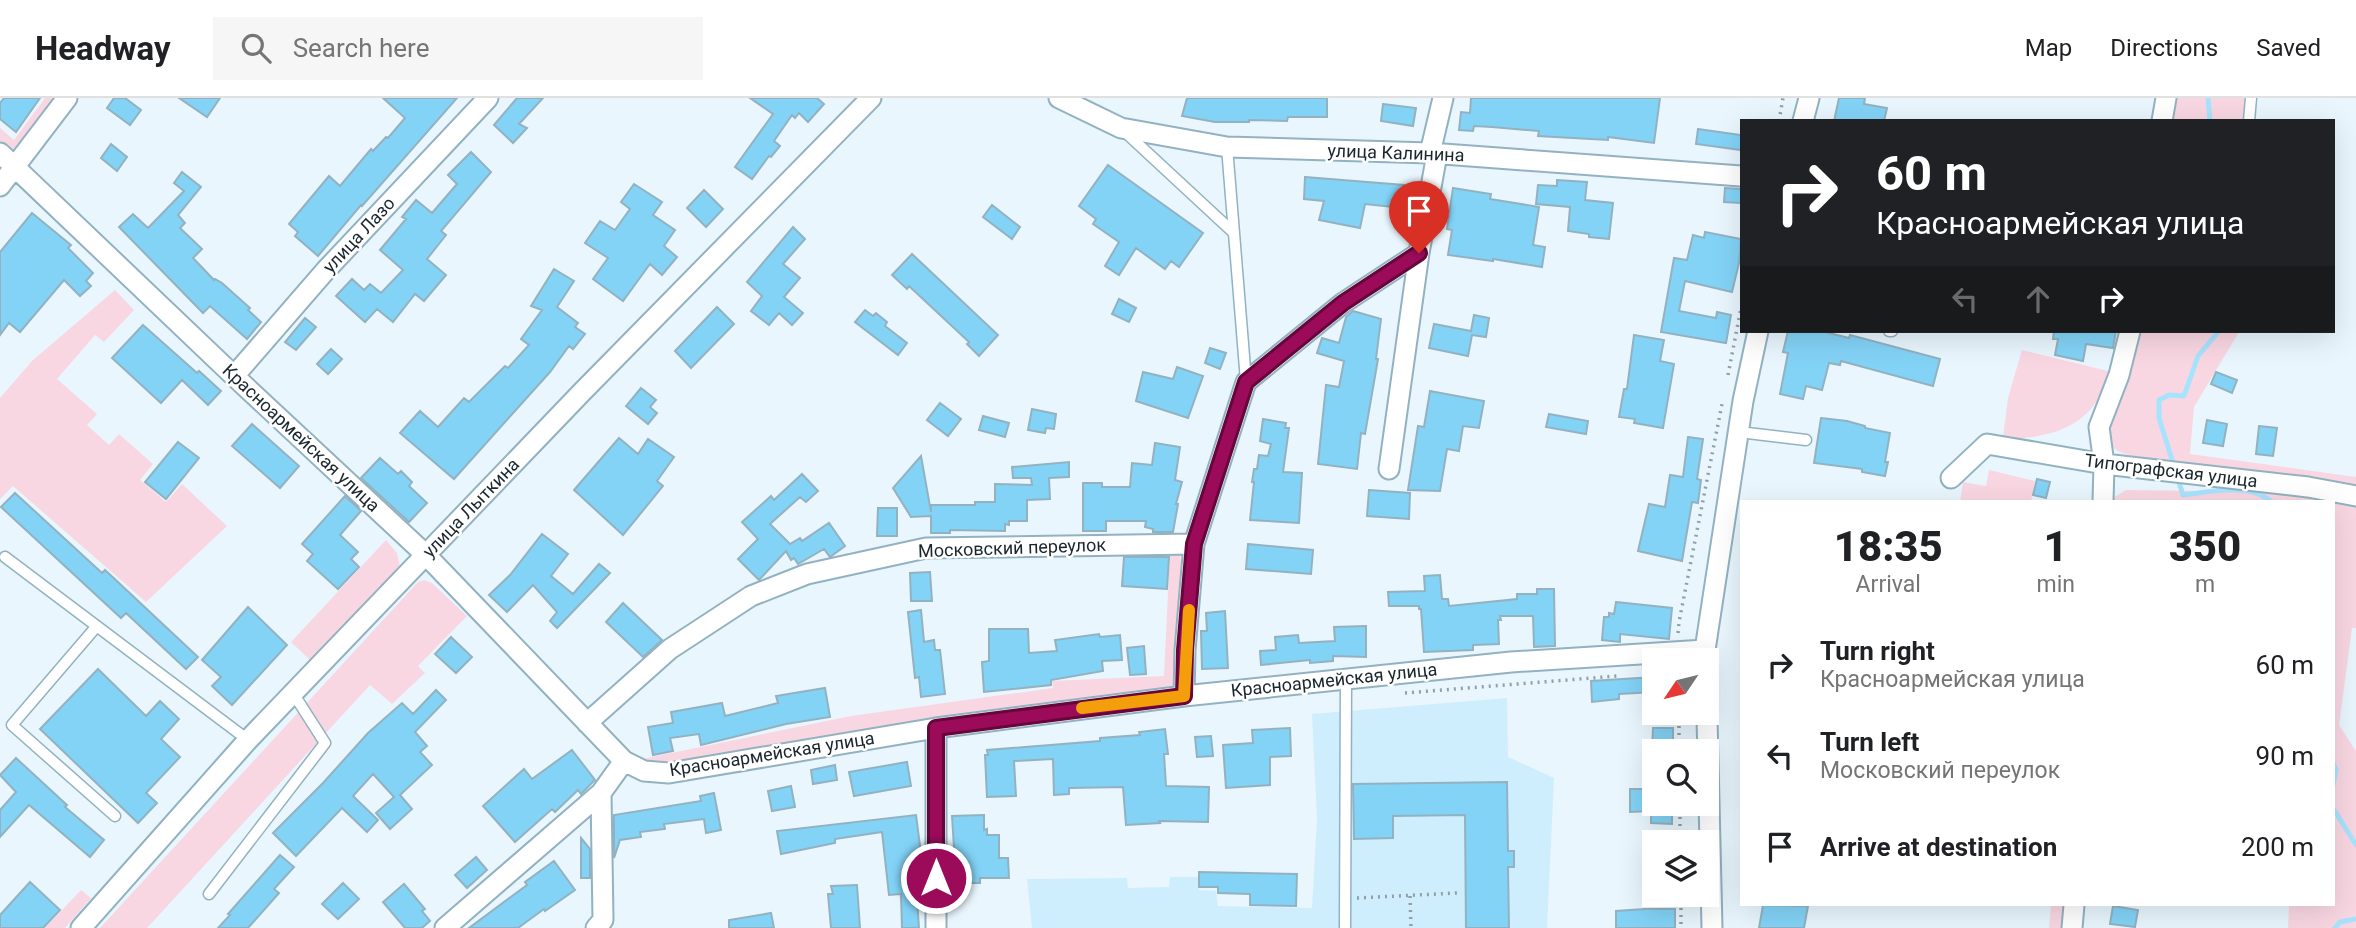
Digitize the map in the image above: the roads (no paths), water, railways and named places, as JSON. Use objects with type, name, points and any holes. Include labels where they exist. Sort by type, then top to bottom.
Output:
[{"type":"street","points":[[0,186],[67,98]]},
{"type":"street","name":"улица Лазо","points":[[234,376],[326,270],[488,98]]},
{"type":"street","name":"улица Лыткина","points":[[81,928],[248,740],[582,392],[871,98]]},
{"type":"street","name":"улица Калинина","points":[[1059,98],[1121,128],[1227,147],[1434,153],[1740,176]]},
{"type":"street","points":[[1390,469],[1443,98]]},
{"type":"street","points":[[1804,119],[1809,98]]},
{"type":"street","points":[[2162,119],[2166,98]]},
{"type":"street","name":"Красноармейская улица","points":[[0,153],[426,555],[624,761],[644,771],[669,772],[936,728],[1184,696],[1511,662],[1642,653]]},
{"type":"street","points":[[1184,696],[1194,544],[1246,382],[1343,303],[1419,253]]},
{"type":"street","points":[[1707,648],[1743,401],[1758,333]]},
{"type":"street","points":[[2103,500],[2104,464],[2099,428],[2119,375],[2130,333]]},
{"type":"street","name":"Типографская улица","points":[[1951,478],[1987,444],[2104,464],[2308,487],[2356,496]]},
{"type":"street","name":"Московский переулок","points":[[587,723],[670,649],[751,596],[807,574],[926,548],[1194,544]]},
{"type":"street","points":[[1707,725],[1712,928]]},
{"type":"street","points":[[936,728],[936,928]]},
{"type":"street","points":[[445,928],[601,793],[624,761]]},
{"type":"street","points":[[596,928],[603,920],[601,793]]},
{"type":"street","points":[[2073,928],[2074,906]]},
{"type":"lane","points":[[2249,119],[2251,98]]},
{"type":"lane","points":[[1121,128],[1234,233]]},
{"type":"lane","points":[[1227,147],[1246,382]]},
{"type":"lane","points":[[1739,432],[1806,440]]},
{"type":"lane","points":[[5,557],[248,740]]},
{"type":"lane","points":[[96,627],[12,725],[115,816]]},
{"type":"lane","points":[[1345,928],[1346,679]]},
{"type":"lane","points":[[209,894],[325,743],[293,693]]},
{"type":"waterway","points":[[2208,98],[2210,119]]},
{"type":"waterway","points":[[2174,466],[2159,418],[2159,400],[2169,395],[2184,396],[2198,356],[2217,333]]},
{"type":"waterway","points":[[2177,476],[2183,495],[2241,490],[2253,492],[2269,500]]},
{"type":"waterway","points":[[2335,768],[2335,775]]},
{"type":"waterway","points":[[2335,811],[2356,845]]},
{"type":"waterway","points":[[2335,928],[2340,922],[2356,919]]}]
